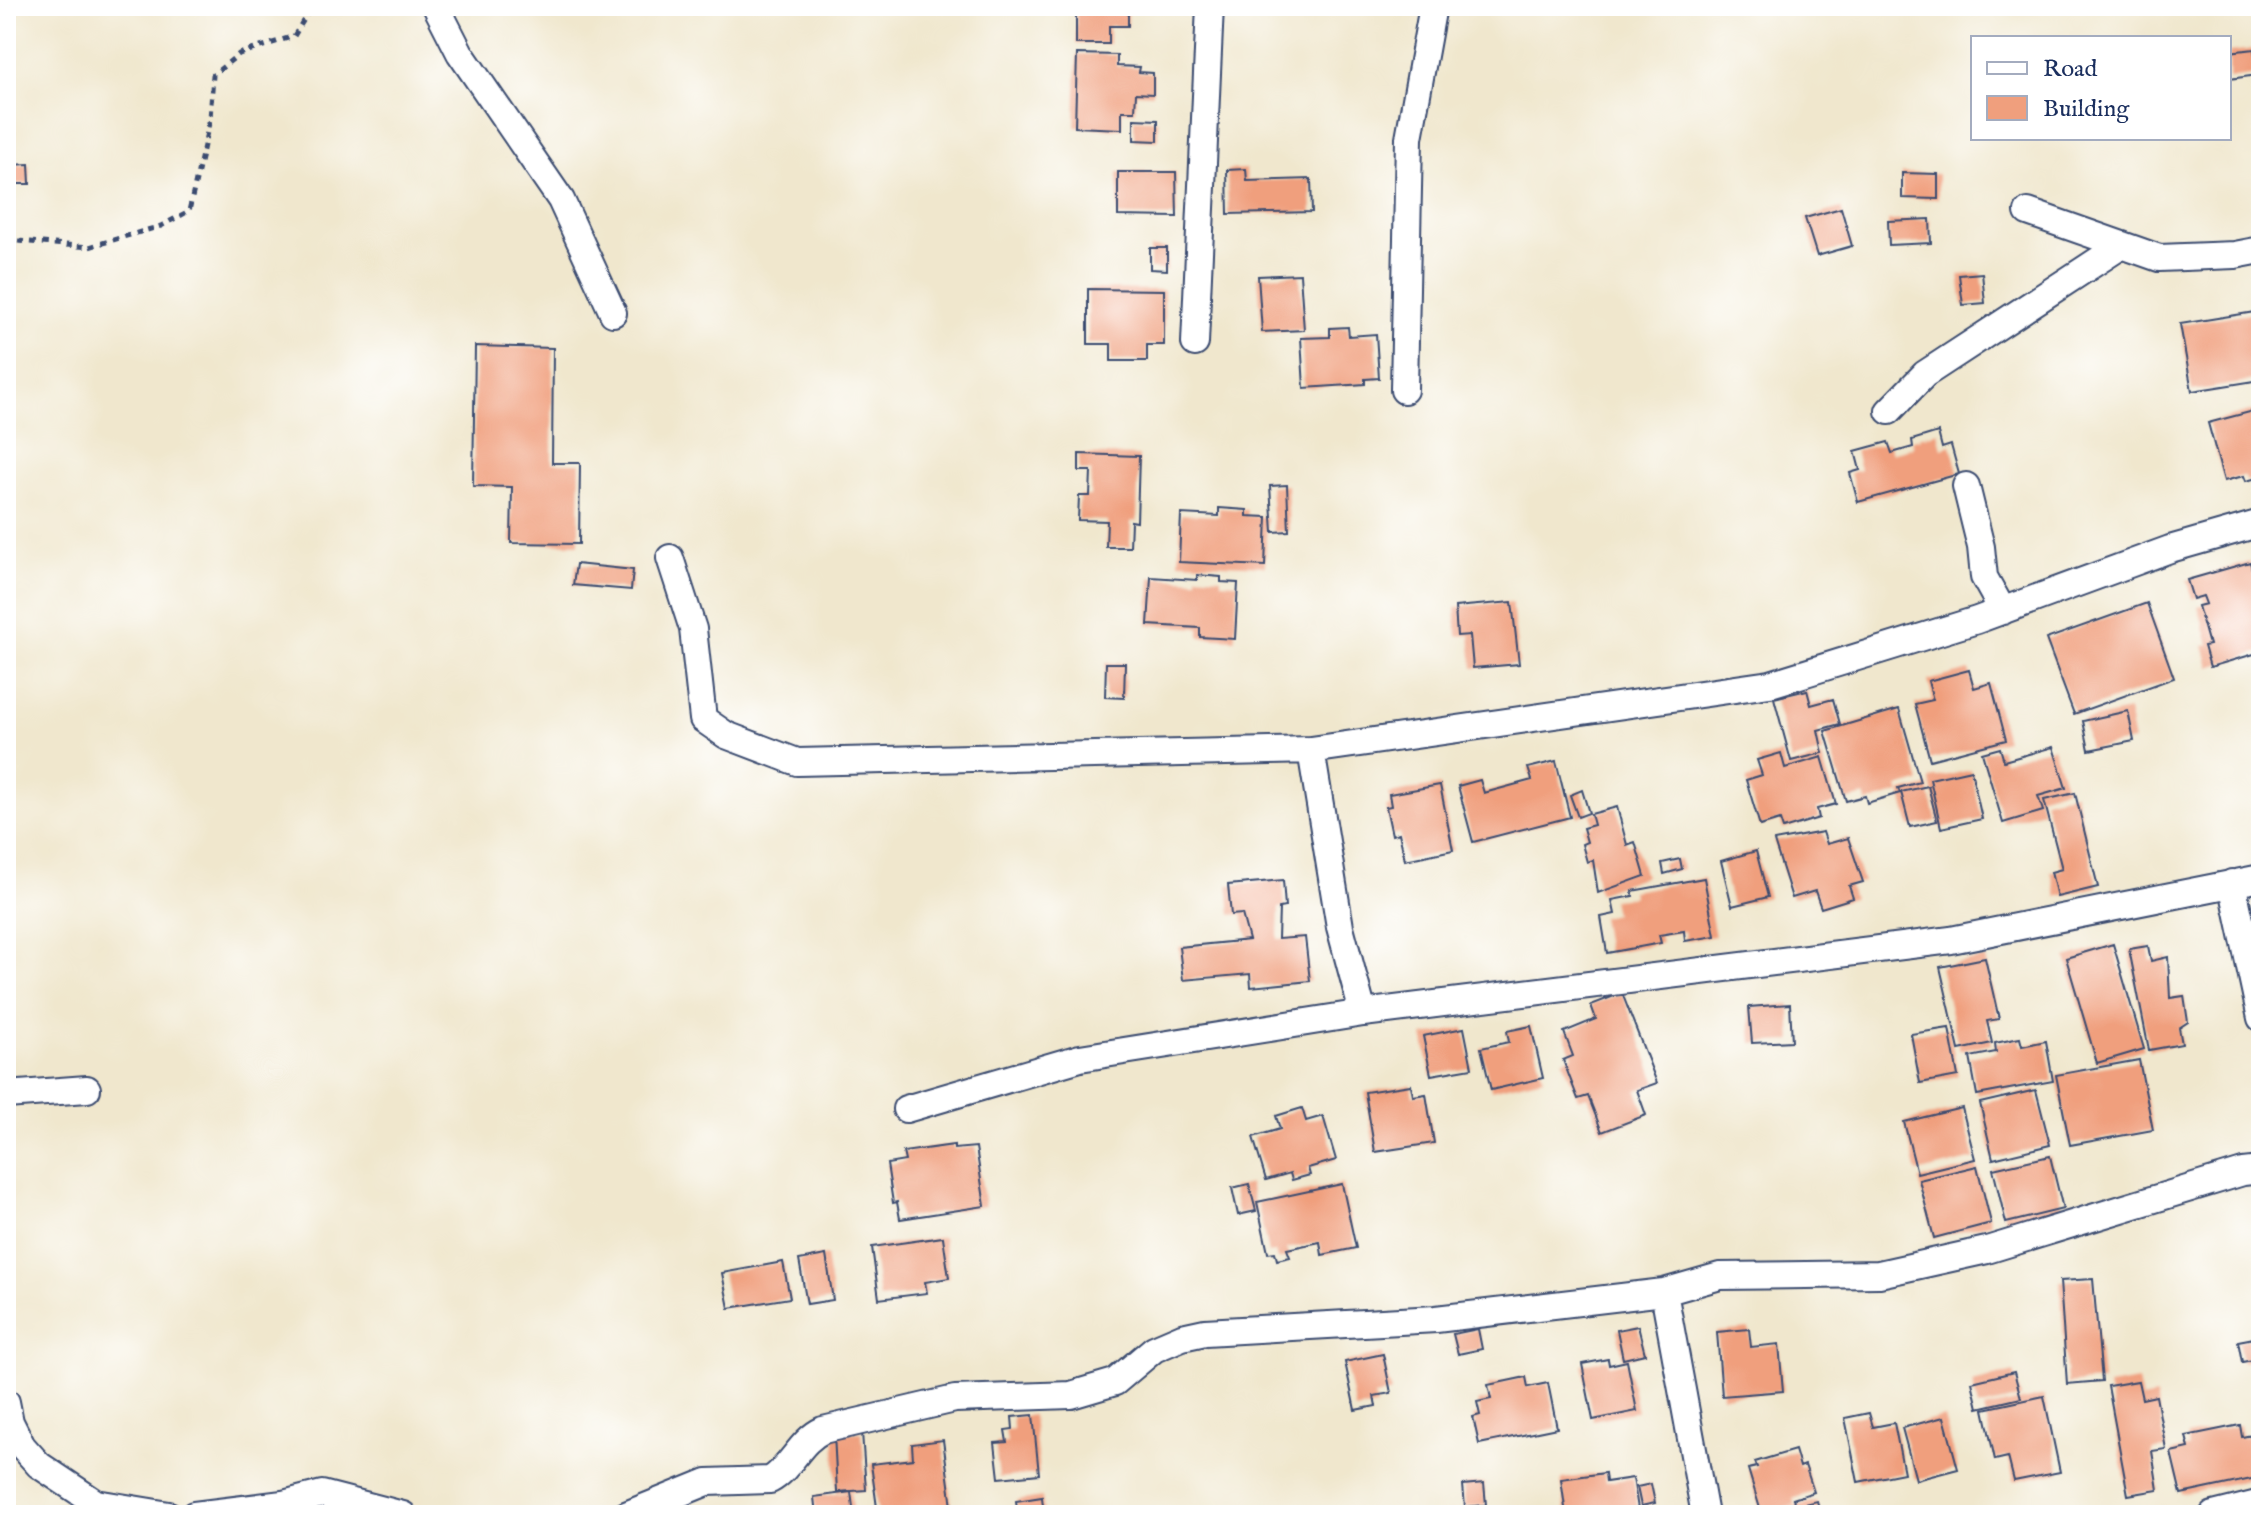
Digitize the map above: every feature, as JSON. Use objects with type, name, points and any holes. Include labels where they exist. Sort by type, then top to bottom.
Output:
[{"type":"street","points":[[436,6],[460,53],[561,200],[613,313]]},
{"type":"street","points":[[1195,343],[1210,6]]},
{"type":"street","points":[[1404,390],[1409,138],[1433,6]]},
{"type":"street","points":[[2028,212],[2159,258],[2235,255],[2261,250]]},
{"type":"street","points":[[1889,411],[1925,374],[2122,245]]},
{"type":"street","points":[[1966,486],[1981,547],[1984,577],[2003,611]]},
{"type":"street","points":[[670,558],[693,629],[703,719],[726,735],[797,762],[1311,750],[1770,684],[2003,611],[2170,549],[2261,523]]},
{"type":"street","points":[[1311,750],[1340,927],[1363,1013]]},
{"type":"street","points":[[906,1109],[1080,1058],[1363,1013],[1951,940],[2261,878]]},
{"type":"street","points":[[2232,883],[2261,1018]]},
{"type":"street","points":[[6,1095],[87,1089]]},
{"type":"street","points":[[626,1515],[707,1482],[770,1480],[778,1476],[811,1435],[844,1424],[955,1399],[1071,1395],[1115,1382],[1154,1349],[1182,1337],[1350,1322],[1436,1319],[1664,1292],[1720,1276],[1879,1274],[1987,1250],[2243,1172],[2261,1170]]},
{"type":"street","points":[[1664,1292],[1705,1515]]},
{"type":"street","points":[[6,1402],[10,1422],[22,1446],[39,1465],[96,1503],[169,1515]]},
{"type":"street","points":[[194,1515],[283,1504],[322,1494],[403,1515]]},
{"type":"street","points":[[2213,1515],[2261,1503]]},
{"type":"path","points":[[6,240],[89,247],[161,226],[189,211],[210,119],[213,75],[239,54],[294,36],[312,6]]},
{"type":"building","points":[[1076,6],[1128,6],[1128,26],[1109,26],[1109,44],[1076,44]]},
{"type":"building","points":[[2254,49],[2258,75],[2231,79],[2231,52]]},
{"type":"building","points":[[1077,54],[1117,55],[1117,66],[1140,67],[1139,72],[1153,73],[1153,94],[1136,93],[1135,111],[1122,111],[1122,129],[1075,127]]},
{"type":"building","points":[[1134,119],[1158,120],[1158,141],[1134,140]]},
{"type":"building","points":[[29,164],[30,184],[12,184],[11,165]]},
{"type":"building","points":[[1246,169],[1247,181],[1311,179],[1312,212],[1228,214],[1227,170]]},
{"type":"building","points":[[1118,172],[1176,172],[1177,217],[1118,216]]},
{"type":"building","points":[[1902,173],[1938,174],[1938,199],[1902,198]]},
{"type":"building","points":[[1841,208],[1852,246],[1817,256],[1805,218]]},
{"type":"building","points":[[1930,219],[1931,243],[1889,245],[1888,221]]},
{"type":"building","points":[[1150,248],[1167,248],[1167,270],[1150,269]]},
{"type":"building","points":[[1982,273],[1985,303],[1963,305],[1959,275]]},
{"type":"building","points":[[1300,274],[1304,330],[1262,332],[1258,276]]},
{"type":"building","points":[[1088,289],[1164,290],[1164,345],[1147,345],[1147,361],[1111,361],[1111,344],[1088,344]]},
{"type":"building","points":[[2261,311],[2261,380],[2192,391],[2180,324]]},
{"type":"building","points":[[1348,327],[1349,336],[1376,334],[1379,378],[1365,379],[1365,384],[1304,388],[1301,338],[1330,337],[1330,328]]},
{"type":"building","points":[[475,346],[553,348],[552,463],[580,463],[579,544],[511,543],[512,487],[473,486]]},
{"type":"building","points":[[2261,409],[2261,477],[2246,481],[2244,476],[2224,481],[2208,423]]},
{"type":"building","points":[[1938,432],[1942,448],[1951,445],[1959,474],[1858,502],[1850,473],[1860,470],[1855,451],[1888,442],[1892,453],[1913,447],[1912,440]]},
{"type":"building","points":[[1079,454],[1139,456],[1137,522],[1131,521],[1130,547],[1106,547],[1107,521],[1078,520],[1079,496],[1090,496],[1091,471],[1079,471]]},
{"type":"building","points":[[1287,485],[1289,531],[1273,532],[1270,486]]},
{"type":"building","points":[[1219,508],[1247,510],[1247,516],[1267,517],[1265,566],[1179,562],[1181,514],[1219,516]]},
{"type":"building","points":[[2250,562],[2258,591],[2261,590],[2261,652],[2210,667],[2204,646],[2209,645],[2198,606],[2206,604],[2203,596],[2193,599],[2187,580]]},
{"type":"building","points":[[576,564],[633,570],[631,590],[573,585]]},
{"type":"building","points":[[1197,575],[1221,577],[1221,582],[1238,583],[1235,639],[1200,637],[1200,628],[1148,625],[1151,577],[1197,580]]},
{"type":"building","points":[[1512,602],[1519,664],[1473,668],[1470,635],[1457,636],[1455,607]]},
{"type":"building","points":[[2147,603],[2174,678],[2074,714],[2046,639]]},
{"type":"building","points":[[1106,663],[1125,663],[1124,698],[1105,697]]},
{"type":"building","points":[[1969,670],[1974,688],[1991,683],[2006,740],[1930,760],[1915,704],[1933,700],[1928,681]]},
{"type":"building","points":[[1807,690],[1811,705],[1833,699],[1840,724],[1818,730],[1823,753],[1791,761],[1774,698]]},
{"type":"building","points":[[1899,709],[1920,782],[1898,788],[1900,793],[1867,803],[1865,796],[1846,801],[1825,731]]},
{"type":"building","points":[[2128,711],[2134,741],[2089,750],[2083,721]]},
{"type":"building","points":[[2053,747],[2066,788],[2038,796],[2043,811],[2003,823],[1982,753],[2000,748],[2004,761]]},
{"type":"building","points":[[1781,753],[1785,768],[1822,757],[1836,804],[1817,809],[1819,818],[1783,829],[1780,820],[1760,826],[1746,780],[1762,775],[1757,760]]},
{"type":"building","points":[[1556,761],[1570,817],[1473,842],[1458,786],[1480,780],[1484,793],[1532,780],[1528,768]]},
{"type":"building","points":[[1971,770],[1982,819],[1941,828],[1930,779]]},
{"type":"building","points":[[1440,785],[1453,850],[1405,860],[1399,833],[1392,835],[1386,807],[1391,806],[1389,794]]},
{"type":"building","points":[[1928,786],[1937,821],[1910,827],[1901,792]]},
{"type":"building","points":[[1582,790],[1589,813],[1578,817],[1570,795]]},
{"type":"building","points":[[2075,793],[2098,887],[2057,897],[2051,872],[2062,869],[2044,800]]},
{"type":"building","points":[[1617,807],[1627,845],[1635,842],[1645,876],[1598,893],[1593,860],[1587,862],[1582,844],[1587,842],[1583,828],[1594,825],[1591,814]]},
{"type":"building","points":[[1823,832],[1827,844],[1848,838],[1863,882],[1849,886],[1853,898],[1821,908],[1815,891],[1792,898],[1774,841]]},
{"type":"building","points":[[1756,851],[1768,897],[1732,906],[1721,861]]},
{"type":"building","points":[[1680,859],[1682,869],[1664,874],[1662,863]]},
{"type":"building","points":[[1704,878],[1715,936],[1685,941],[1684,931],[1659,935],[1661,943],[1607,953],[1601,917],[1615,914],[1612,900],[1633,896],[1632,891]]},
{"type":"building","points":[[1283,880],[1285,907],[1279,908],[1278,939],[1305,937],[1310,981],[1251,987],[1250,974],[1183,980],[1179,947],[1249,940],[1242,914],[1231,915],[1228,885]]},
{"type":"building","points":[[2113,944],[2144,1049],[2097,1063],[2066,958]]},
{"type":"building","points":[[2148,946],[2151,961],[2168,957],[2170,998],[2184,996],[2188,1022],[2179,1028],[2182,1044],[2149,1050],[2129,949]]},
{"type":"building","points":[[1985,958],[1999,1019],[1987,1021],[1992,1043],[1959,1050],[1940,967]]},
{"type":"building","points":[[1622,993],[1657,1083],[1637,1090],[1646,1115],[1602,1132],[1588,1096],[1578,1099],[1563,1060],[1573,1056],[1564,1032],[1596,1019],[1591,1005]]},
{"type":"building","points":[[1790,1004],[1792,1041],[1752,1043],[1749,1007]]},
{"type":"building","points":[[1531,1026],[1543,1078],[1491,1090],[1481,1048],[1509,1042],[1507,1031]]},
{"type":"building","points":[[1464,1028],[1472,1068],[1431,1075],[1423,1036]]},
{"type":"building","points":[[1949,1028],[1958,1076],[1920,1083],[1911,1034]]},
{"type":"building","points":[[2020,1038],[2022,1046],[2046,1041],[2053,1081],[1977,1095],[1970,1057],[1996,1052],[1995,1043]]},
{"type":"building","points":[[2139,1060],[2153,1130],[2070,1145],[2056,1075]]},
{"type":"building","points":[[1411,1085],[1413,1096],[1426,1094],[1434,1143],[1375,1152],[1365,1092]]},
{"type":"building","points":[[2036,1090],[2050,1145],[1993,1159],[1980,1103]]},
{"type":"building","points":[[1302,1108],[1306,1121],[1323,1116],[1336,1160],[1308,1168],[1310,1175],[1292,1180],[1290,1173],[1266,1180],[1253,1137],[1280,1129],[1276,1116]]},
{"type":"building","points":[[1962,1108],[1975,1159],[1917,1173],[1904,1122]]},
{"type":"building","points":[[954,1145],[954,1149],[976,1147],[985,1206],[900,1219],[897,1202],[893,1203],[887,1164],[905,1161],[903,1152]]},
{"type":"building","points":[[2050,1156],[2063,1209],[2006,1223],[1993,1169]]},
{"type":"building","points":[[1977,1166],[1991,1223],[1934,1238],[1919,1180]]},
{"type":"building","points":[[1249,1184],[1256,1211],[1238,1215],[1232,1188]]},
{"type":"building","points":[[1342,1184],[1356,1248],[1322,1255],[1320,1242],[1287,1249],[1290,1257],[1277,1260],[1275,1252],[1268,1253],[1257,1202]]},
{"type":"building","points":[[943,1237],[949,1278],[925,1282],[927,1293],[879,1299],[872,1247]]},
{"type":"building","points":[[826,1255],[833,1300],[807,1304],[799,1260]]},
{"type":"building","points":[[783,1262],[790,1298],[729,1308],[722,1273]]},
{"type":"building","points":[[2093,1279],[2102,1381],[2067,1384],[2060,1281]]},
{"type":"building","points":[[1638,1326],[1645,1354],[1623,1359],[1617,1330]]},
{"type":"building","points":[[1478,1329],[1482,1349],[1458,1354],[1453,1334]]},
{"type":"building","points":[[1749,1329],[1751,1347],[1779,1344],[1783,1391],[1722,1396],[1717,1332]]},
{"type":"building","points":[[2254,1338],[2258,1359],[2242,1362],[2238,1341]]},
{"type":"building","points":[[1383,1354],[1391,1393],[1374,1396],[1376,1406],[1355,1410],[1345,1362]]},
{"type":"building","points":[[1608,1359],[1609,1365],[1627,1361],[1637,1411],[1593,1420],[1582,1364]]},
{"type":"building","points":[[2014,1372],[2021,1398],[1978,1408],[1972,1382]]},
{"type":"building","points":[[1526,1377],[1528,1387],[1548,1383],[1557,1428],[1479,1444],[1473,1417],[1480,1415],[1477,1402],[1491,1399],[1488,1385]]},
{"type":"building","points":[[2138,1381],[2142,1399],[2156,1396],[2166,1449],[2152,1451],[2158,1490],[2128,1495],[2108,1386]]},
{"type":"building","points":[[2044,1396],[2060,1472],[2014,1481],[2008,1457],[1995,1460],[1984,1409]]},
{"type":"building","points":[[1869,1413],[1873,1427],[1894,1423],[1904,1473],[1858,1482],[1845,1418]]},
{"type":"building","points":[[1033,1415],[1039,1474],[999,1478],[995,1443],[1007,1442],[1005,1430],[1013,1429],[1012,1417]]},
{"type":"building","points":[[1944,1417],[1958,1469],[1916,1480],[1902,1428]]},
{"type":"building","points":[[2240,1425],[2242,1437],[2261,1433],[2261,1477],[2181,1494],[2171,1452],[2189,1448],[2186,1436]]},
{"type":"building","points":[[862,1432],[866,1490],[837,1492],[834,1433]]},
{"type":"building","points":[[943,1440],[953,1514],[878,1515],[871,1464],[913,1459],[912,1444]]},
{"type":"building","points":[[1795,1450],[1800,1467],[1805,1465],[1814,1492],[1793,1499],[1795,1505],[1771,1512],[1817,1501],[1821,1515],[1762,1515],[1748,1469],[1757,1467],[1755,1462]]},
{"type":"building","points":[[1605,1473],[1606,1482],[1633,1478],[1639,1515],[1566,1515],[1561,1479]]},
{"type":"building","points":[[1484,1483],[1486,1505],[1465,1507],[1463,1485]]},
{"type":"building","points":[[1651,1484],[1655,1503],[1641,1506],[1637,1487]]},
{"type":"building","points":[[851,1492],[854,1515],[816,1515],[814,1497]]},
{"type":"building","points":[[1042,1497],[1044,1515],[1018,1515],[1016,1501]]}]
